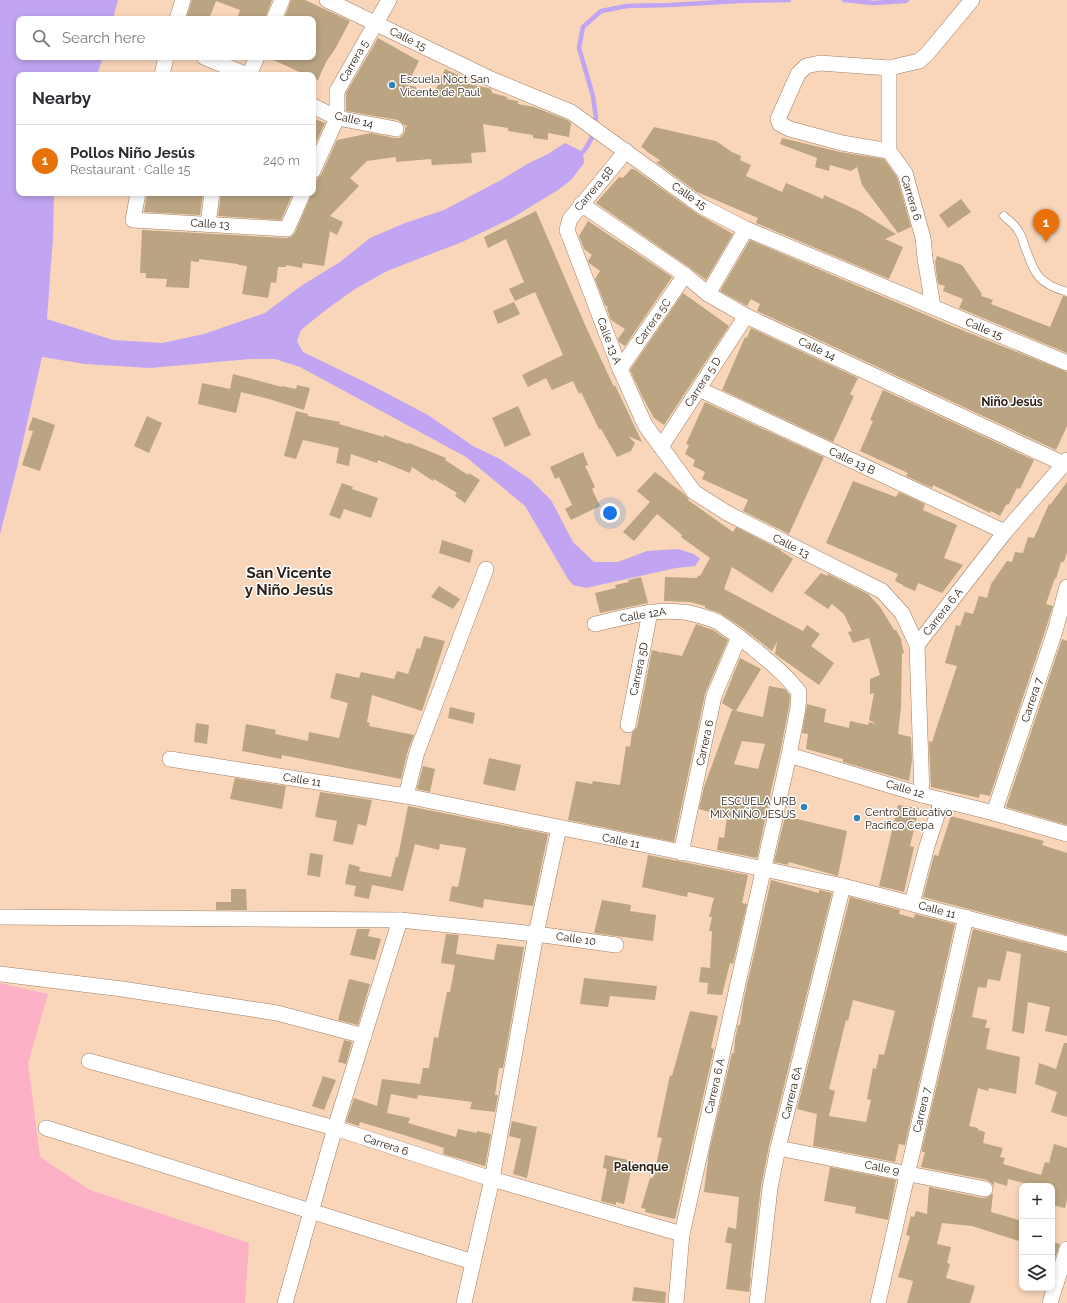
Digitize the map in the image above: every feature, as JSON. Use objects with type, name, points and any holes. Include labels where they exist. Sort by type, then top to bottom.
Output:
[{"type":"street","points":[[178,16],[183,0]]},
{"type":"street","points":[[275,16],[282,0]]},
{"type":"street","name":"Calle 15","points":[[328,0],[493,80],[571,112],[701,206],[746,229],[1067,363]]},
{"type":"street","name":"Carrera 5","points":[[316,164],[337,118],[337,92],[389,0]]},
{"type":"street","points":[[889,68],[889,151],[842,143],[790,129],[780,124],[778,119],[798,74],[806,66],[820,63],[889,68],[919,61],[927,54],[972,0]]},
{"type":"street","points":[[163,72],[165,60]]},
{"type":"street","points":[[211,60],[241,72]]},
{"type":"street","points":[[250,72],[256,60]]},
{"type":"street","name":"Calle 14","points":[[316,108],[337,118],[396,129]]},
{"type":"street","name":"Carrera 5B","points":[[567,230],[570,219],[581,204],[626,151]]},
{"type":"street","name":"Carrera 6","points":[[889,151],[905,173],[924,238],[925,258],[933,307]]},
{"type":"street","name":"Calle 13","points":[[137,196],[132,220],[287,229],[302,196]]},
{"type":"street","points":[[208,224],[212,196]]},
{"type":"street","name":"Calle 14","points":[[581,204],[686,275],[708,294],[746,316],[1066,463]]},
{"type":"street","points":[[708,294],[746,229]]},
{"type":"street","name":"Calle 13 A","points":[[567,230],[620,369],[645,425],[661,447]]},
{"type":"street","name":"Carrera 5C","points":[[620,369],[686,275]]},
{"type":"street","name":"Carrera 5 D","points":[[661,447],[746,316]]},
{"type":"street","name":"Calle 13 B","points":[[699,389],[1005,532]]},
{"type":"street","name":"Calle 13","points":[[661,447],[694,492],[727,514],[882,592],[902,613],[917,645]]},
{"type":"street","name":"Carrera 6 A","points":[[922,795],[917,645],[1005,532],[1066,463]]},
{"type":"street","points":[[406,796],[417,752],[486,569]]},
{"type":"street","name":"Carrera 7","points":[[994,813],[1061,633],[1067,587]]},
{"type":"street","name":"Calle 12A","points":[[595,624],[650,612],[692,612],[717,621],[739,637]]},
{"type":"street","name":"Carrera 5D","points":[[628,725],[650,612]]},
{"type":"street","points":[[739,637],[778,669],[799,692],[798,708],[789,755],[764,870]]},
{"type":"street","name":"Carrera 6","points":[[681,853],[714,696],[739,637]]},
{"type":"street","name":"Calle 12","points":[[789,755],[922,795],[994,813],[1067,834]]},
{"type":"street","name":"Calle 11","points":[[170,760],[406,796],[843,886],[1067,944]]},
{"type":"street","points":[[912,903],[927,846],[942,800]]},
{"type":"street","points":[[464,1303],[492,1179],[536,934],[559,828]]},
{"type":"street","name":"Carrera 6 A","points":[[676,1303],[682,1234],[764,870]]},
{"type":"street","name":"Carrera 6A","points":[[757,1303],[770,1188],[778,1148],[843,886]]},
{"type":"street","name":"Calle 10","points":[[0,917],[400,920],[536,934],[616,945]]},
{"type":"street","name":"Carrera 7","points":[[878,1303],[966,917]]},
{"type":"street","points":[[285,1303],[335,1128],[400,920]]},
{"type":"street","points":[[0,974],[122,989],[277,1013],[364,1036]]},
{"type":"street","name":"Carrera 6","points":[[89,1061],[335,1128],[492,1179],[682,1234]]},
{"type":"street","points":[[46,1128],[473,1262]]},
{"type":"street","name":"Calle 9","points":[[778,1148],[985,1190]]},
{"type":"street","points":[[1050,1303],[1067,1249]]},
{"type":"lane","points":[[1004,216],[1019,232],[1033,270],[1040,278],[1056,289],[1067,292]]},
{"type":"shaded area","points":[[0,0],[118,0],[114,16],[16,16],[16,60],[102,60],[98,72],[16,72],[16,196],[54,196],[53,237],[47,319],[113,340],[162,343],[204,334],[265,313],[301,286],[340,262],[370,238],[405,223],[444,210],[548,154],[565,143],[583,152],[584,163],[571,180],[558,190],[512,218],[462,242],[387,271],[355,289],[301,330],[297,341],[303,352],[428,415],[473,446],[500,459],[531,480],[551,500],[573,542],[594,562],[618,562],[647,551],[678,549],[694,554],[700,559],[695,566],[676,568],[586,588],[573,585],[525,506],[466,457],[300,367],[275,359],[250,359],[150,368],[85,364],[42,357],[17,468],[0,534]]},
{"type":"shaded area","points":[[0,983],[48,994],[28,1063],[40,1157],[90,1190],[249,1243],[245,1303],[0,1303]]},
{"type":"building","points":[[192,0],[272,0],[266,16],[238,16],[240,10],[216,1],[210,16],[187,16]]},
{"type":"building","points":[[291,0],[305,0],[350,21],[326,62],[318,80],[316,79],[316,72],[300,72],[274,60],[316,60],[316,16],[285,16]]},
{"type":"building","points":[[378,38],[419,61],[407,85],[416,87],[416,89],[435,91],[445,69],[458,75],[454,81],[491,89],[492,93],[507,97],[507,99],[518,101],[518,104],[534,107],[567,120],[571,123],[569,137],[548,133],[548,140],[533,138],[533,135],[508,131],[508,128],[483,124],[486,152],[471,153],[472,163],[432,165],[431,159],[396,162],[396,157],[367,161],[350,178],[359,186],[330,216],[343,222],[337,235],[330,231],[324,266],[303,263],[302,268],[286,265],[286,267],[278,267],[276,283],[271,282],[268,298],[242,294],[247,266],[238,264],[199,259],[199,262],[191,261],[189,288],[166,287],[167,279],[146,278],[146,273],[140,273],[142,230],[286,238],[291,237],[295,233],[311,196],[316,196],[316,181],[321,175],[337,140],[371,133],[399,138],[403,135],[405,127],[408,126],[404,125],[398,120],[346,111],[346,93]]},
{"type":"building","points":[[316,119],[325,123],[316,142]]},
{"type":"building","points":[[654,127],[716,141],[732,152],[741,156],[740,160],[751,165],[746,176],[782,192],[786,183],[823,199],[824,195],[859,211],[896,234],[885,239],[903,247],[889,279],[756,223],[758,218],[697,192],[656,162],[661,161],[641,147]]},
{"type":"building","points":[[782,138],[840,152],[884,159],[897,177],[911,227],[898,233],[862,185],[857,167],[851,171],[830,165],[829,171],[815,167],[817,158],[780,144]]},
{"type":"building","points":[[631,169],[634,169],[696,213],[733,234],[706,280],[596,203],[619,177],[623,178]]},
{"type":"building","points":[[147,196],[203,196],[200,215],[144,212]]},
{"type":"building","points":[[221,196],[292,196],[281,220],[218,216]]},
{"type":"building","points":[[961,199],[971,212],[948,228],[939,215]]},
{"type":"building","points":[[536,211],[586,327],[642,442],[628,436],[635,443],[631,451],[617,457],[601,429],[599,429],[581,392],[579,394],[573,381],[552,390],[546,378],[528,387],[522,375],[563,355],[535,292],[515,301],[509,289],[524,282],[506,239],[488,248],[484,237]]},
{"type":"building","points":[[588,221],[672,277],[625,346],[619,342],[618,339],[625,329],[611,320],[607,309],[608,307],[605,305],[595,279],[600,271],[589,263],[588,261],[592,255],[584,249],[579,236]]},
{"type":"building","points":[[750,240],[952,326],[1067,372],[1067,426],[1056,450],[757,311],[760,304],[751,299],[747,306],[720,291]]},
{"type":"building","points":[[937,256],[962,265],[982,294],[981,296],[993,300],[991,304],[1050,327],[1063,296],[1067,297],[1067,353],[959,308],[963,299],[943,291],[945,286],[938,284],[935,262]]},
{"type":"building","points":[[683,293],[729,326],[664,425],[654,418],[630,370]]},
{"type":"building","points":[[514,302],[520,314],[498,324],[493,311]]},
{"type":"building","points":[[751,328],[858,378],[850,394],[854,396],[833,442],[722,390],[745,337],[747,338]]},
{"type":"building","points":[[233,374],[282,387],[296,389],[297,385],[310,388],[304,410],[241,392],[236,413],[198,404],[202,383],[230,389]]},
{"type":"building","points":[[883,390],[1034,460],[1020,489],[1017,488],[1009,504],[1006,505],[1000,516],[991,511],[990,513],[933,485],[932,488],[906,476],[908,473],[860,451],[873,421],[870,420]]},
{"type":"building","points":[[705,402],[824,457],[789,534],[743,511],[748,500],[702,479],[705,472],[693,466],[695,460],[685,454],[689,445],[686,444]]},
{"type":"building","points":[[518,406],[531,435],[505,447],[492,418]]},
{"type":"building","points":[[296,411],[308,414],[308,416],[340,422],[339,424],[384,437],[384,435],[408,444],[409,443],[446,458],[445,460],[468,475],[469,473],[480,480],[465,503],[455,496],[457,493],[434,479],[433,481],[412,467],[410,473],[378,460],[377,463],[351,454],[349,466],[336,463],[339,448],[303,440],[296,459],[284,456]]},
{"type":"building","points":[[147,416],[162,423],[149,453],[134,446]]},
{"type":"building","points":[[33,417],[55,425],[40,471],[22,465],[33,431],[28,430]]},
{"type":"building","points":[[583,452],[588,465],[585,466],[595,487],[592,489],[600,506],[571,520],[565,509],[572,505],[559,477],[555,479],[550,467]]},
{"type":"building","points":[[655,472],[683,493],[689,499],[688,500],[733,532],[736,527],[781,550],[793,559],[772,593],[732,567],[724,589],[803,631],[807,625],[820,634],[811,646],[834,663],[819,685],[775,654],[777,642],[772,651],[741,627],[720,613],[705,608],[705,606],[690,602],[664,601],[665,577],[697,578],[698,575],[700,576],[710,558],[681,537],[682,535],[657,514],[634,541],[623,532],[650,502],[637,491]]},
{"type":"building","points":[[853,481],[896,497],[899,492],[925,504],[923,510],[957,525],[944,558],[963,565],[942,593],[918,583],[915,591],[903,586],[895,581],[898,574],[826,543]]},
{"type":"building","points":[[1067,482],[1067,552],[1064,562],[1061,562],[1046,604],[1053,606],[990,796],[980,794],[979,798],[931,787],[929,741],[932,742],[957,666],[945,663],[956,625],[960,626],[965,612],[973,614],[979,596],[987,598],[991,584],[1007,561],[1012,562],[1015,552],[1023,553],[1028,537],[1034,538],[1049,504],[1050,505]]},
{"type":"building","points":[[342,483],[353,487],[352,489],[378,498],[371,518],[344,509],[340,519],[329,515]]},
{"type":"building","points":[[442,540],[473,550],[470,563],[439,553]]},
{"type":"building","points":[[821,573],[827,576],[828,574],[868,594],[880,607],[902,641],[904,653],[902,654],[901,707],[898,734],[911,737],[912,760],[909,781],[843,762],[843,759],[806,749],[808,734],[802,733],[807,704],[826,709],[824,722],[849,728],[850,721],[868,725],[869,722],[877,725],[869,720],[874,693],[870,694],[870,679],[880,675],[869,638],[853,643],[848,632],[852,631],[844,614],[832,604],[828,609],[804,593]]},
{"type":"building","points":[[641,577],[648,603],[600,613],[595,593],[616,588],[615,585],[629,582],[628,580]]},
{"type":"building","points":[[439,586],[460,599],[453,609],[431,597]]},
{"type":"building","points":[[696,624],[713,630],[728,640],[705,694],[674,842],[568,820],[576,781],[592,784],[593,781],[620,785],[626,746],[630,747],[632,733],[637,727],[652,650],[660,652],[661,655],[661,652],[682,656]]},
{"type":"building","points":[[424,636],[445,641],[422,711],[372,695],[367,722],[370,723],[369,726],[414,735],[408,750],[401,779],[282,755],[281,759],[242,751],[246,724],[276,730],[275,734],[308,741],[309,732],[339,738],[348,703],[330,698],[336,673],[359,678],[361,672],[394,679],[397,671],[408,674],[417,648],[420,649]]},
{"type":"building","points":[[1062,639],[1067,641],[1067,825],[1006,807]]},
{"type":"building","points":[[740,658],[761,669],[736,711],[763,717],[769,686],[785,689],[790,695],[780,753],[757,858],[717,850],[719,837],[724,838],[727,817],[699,809],[704,787],[732,710],[735,711],[722,703]],"holes":[[[742,741],[765,744],[758,769],[734,764]]]},
{"type":"building","points":[[450,707],[475,713],[473,724],[448,718]]},
{"type":"building","points":[[196,723],[209,725],[207,744],[194,742]]},
{"type":"building","points":[[489,758],[521,765],[515,791],[483,784]]},
{"type":"building","points":[[423,766],[435,769],[430,792],[417,789]]},
{"type":"building","points":[[235,778],[286,786],[282,809],[230,799]]},
{"type":"building","points":[[320,792],[372,800],[366,826],[358,824],[353,845],[333,841],[337,821],[315,817]]},
{"type":"building","points":[[898,805],[919,808],[910,846],[914,847],[904,892],[879,886]]},
{"type":"building","points":[[408,806],[548,834],[533,906],[484,899],[483,908],[449,901],[452,886],[458,887],[466,848],[440,844],[439,850],[415,844],[403,891],[372,885],[369,899],[354,896],[356,886],[345,884],[349,864],[360,867],[359,871],[391,877],[396,857],[398,857]]},
{"type":"building","points":[[785,816],[847,831],[838,876],[789,862],[788,865],[774,862]]},
{"type":"building","points":[[951,816],[1044,841],[1042,845],[1067,853],[1067,935],[923,897],[934,855],[938,856]]},
{"type":"building","points":[[310,853],[323,855],[320,877],[307,875]]},
{"type":"building","points":[[648,855],[748,875],[742,903],[747,904],[733,964],[730,963],[722,995],[707,994],[708,983],[699,982],[701,967],[710,968],[712,931],[709,931],[712,917],[709,917],[714,898],[688,892],[687,897],[642,887]]},
{"type":"building","points":[[771,880],[819,893],[819,890],[832,893],[769,1146],[761,1187],[749,1292],[726,1289],[732,1244],[725,1242],[728,1227],[736,1229],[739,1197],[704,1192],[709,1152],[732,1053],[734,1053],[738,1025],[740,1025],[744,998]]},
{"type":"building","points":[[231,889],[246,889],[247,910],[216,910],[216,902],[231,902]]},
{"type":"building","points":[[850,897],[900,910],[899,914],[914,918],[915,914],[955,924],[905,1145],[899,1144],[895,1162],[813,1146],[817,1114],[797,1109]],"holes":[[[853,1000],[895,1011],[884,1055],[879,1054],[876,1069],[873,1068],[867,1099],[871,1100],[866,1122],[829,1116],[835,1091],[829,1089],[846,1020],[848,1021]]]},
{"type":"building","points":[[602,900],[631,905],[630,911],[656,915],[653,941],[594,933]]},
{"type":"building","points":[[357,929],[370,929],[368,936],[381,939],[375,960],[350,955]]},
{"type":"building","points":[[973,929],[1067,953],[1067,1036],[1045,1031],[1050,1007],[1028,1002],[1024,1034],[1012,1031],[1021,954],[1007,951],[1000,981],[988,979],[986,988],[978,987],[972,1017],[987,1020],[985,1028],[990,1028],[986,1049],[1020,1057],[1016,1094],[989,1088],[988,1091],[978,1088],[969,1126],[978,1128],[978,1130],[985,1132],[983,1143],[1003,1148],[1000,1157],[1005,1158],[1003,1164],[1041,1175],[1045,1162],[1049,1163],[1054,1144],[1067,1148],[1067,1199],[1065,1208],[1055,1206],[1055,1183],[1023,1183],[1008,1179],[1007,1186],[994,1182],[994,1186],[987,1180],[921,1167],[925,1152],[922,1152]]},
{"type":"building","points":[[446,934],[459,935],[456,954],[494,960],[497,944],[524,947],[503,1068],[499,1068],[495,1095],[498,1095],[495,1112],[470,1109],[472,1102],[418,1095],[417,1099],[391,1094],[387,1113],[410,1118],[408,1123],[456,1137],[458,1129],[491,1134],[485,1166],[443,1154],[444,1148],[404,1135],[360,1122],[359,1126],[346,1122],[354,1098],[377,1106],[382,1079],[420,1084],[423,1068],[429,1068],[434,1037],[438,1038],[447,992],[450,992],[455,965],[441,963]]},
{"type":"building","points":[[584,978],[657,986],[655,1000],[610,996],[608,1007],[580,1004]]},
{"type":"building","points":[[349,979],[370,984],[358,1025],[338,1020]]},
{"type":"building","points":[[690,1011],[718,1016],[711,1048],[714,1049],[675,1219],[645,1212],[646,1209],[641,1208],[650,1178],[653,1178],[662,1138],[657,1137],[670,1075],[672,1076]]},
{"type":"building","points":[[344,1040],[352,1042],[346,1064],[338,1062]]},
{"type":"building","points":[[1064,1043],[1067,1043],[1067,1117],[1051,1112],[1057,1092],[1035,1084],[1039,1063],[1056,1069]]},
{"type":"building","points":[[323,1076],[336,1080],[324,1110],[312,1106]]},
{"type":"building","points":[[512,1121],[537,1127],[527,1178],[513,1174],[521,1139],[509,1136]]},
{"type":"building","points":[[605,1155],[633,1161],[624,1204],[616,1202],[616,1205],[601,1201],[607,1169],[603,1168]]},
{"type":"building","points":[[830,1167],[896,1180],[888,1220],[855,1213],[856,1207],[824,1201]]},
{"type":"building","points":[[929,1187],[983,1198],[988,1197],[993,1193],[991,1212],[1019,1220],[1019,1241],[972,1226],[942,1223],[937,1244],[951,1247],[947,1263],[950,1264],[946,1278],[975,1286],[970,1303],[907,1303],[913,1281],[898,1277],[910,1236],[906,1235],[911,1216],[914,1217],[916,1211],[927,1214]]},
{"type":"building","points":[[1055,1243],[1060,1244],[1055,1258]]},
{"type":"building","points":[[634,1287],[666,1292],[665,1303],[632,1301]]},
{"type":"waterway","points":[[595,125],[596,118],[593,96],[579,48],[583,27],[601,11],[627,6],[789,0]]},
{"type":"waterway","points":[[844,0],[874,3],[907,0]]},
{"type":"waterway","points":[[578,156],[588,146],[593,132]]},
{"type":"place","name":"Escuela Noct San Vicente de Paul","points":[[392,85]]},
{"type":"place","name":"Pollos Niño Jesús","points":[[1046,242]]},
{"type":"place","name":"ESCUELA URB MIX NIÑO JESUS","points":[[804,807]]},
{"type":"place","name":"Centro Educativo Pacifico Cepa","points":[[857,818]]},
{"type":"district","name":"Niño Jesús","points":[[1012,402]]},
{"type":"district","name":"San Vicente y Niño Jesús","points":[[289,582]]},
{"type":"district","name":"Palenque","points":[[641,1167]]}]
